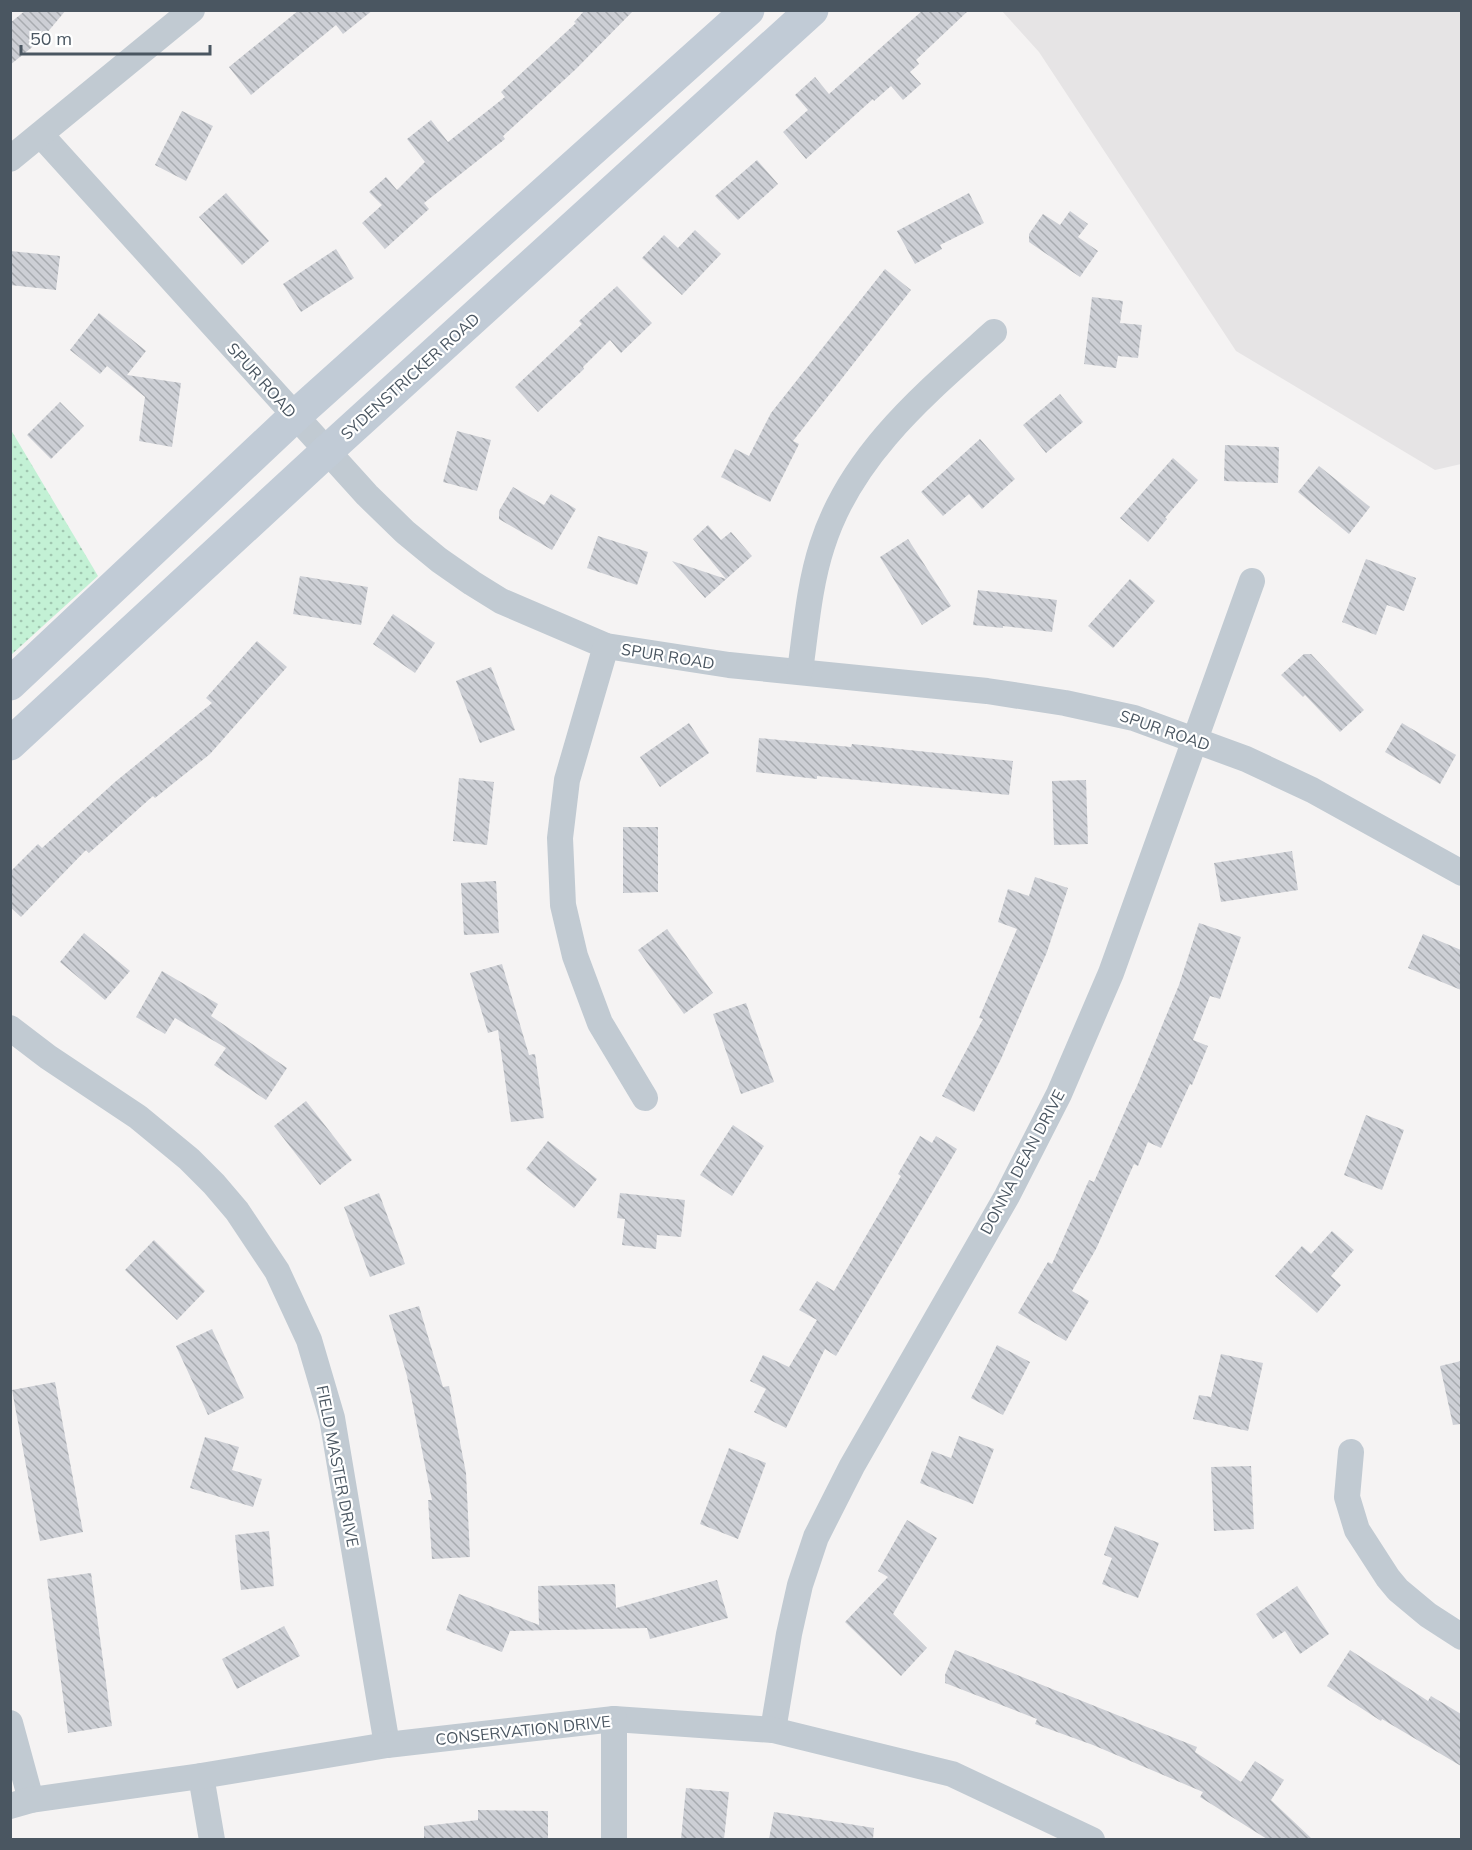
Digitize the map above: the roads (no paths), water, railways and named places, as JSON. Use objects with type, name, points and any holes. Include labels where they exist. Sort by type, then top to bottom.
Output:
[{"type":"main road","points":[[10,684],[295,416],[748,10]]},
{"type":"main road","name":"SYDENSTRICKER ROAD","points":[[10,744],[327,451],[812,10]]},
{"type":"street","points":[[10,159],[192,10]]},
{"type":"street","name":"SPUR ROAD","points":[[41,135],[375,502],[439,560],[501,601],[606,646],[718,664],[987,692],[1065,703],[1134,717],[1246,759],[1312,790],[1461,873]]},
{"type":"street","points":[[800,672],[812,588],[822,546],[847,490],[871,453],[899,419],[994,332]]},
{"type":"street","name":"DONNA DEAN DRIVE","points":[[773,1730],[800,1585],[816,1537],[852,1466],[1007,1196],[1059,1094],[1111,973],[1252,581]]},
{"type":"street","points":[[606,646],[567,780],[560,838],[563,905],[575,956],[600,1023],[645,1098]]},
{"type":"street","name":"FIELD MASTER DRIVE","points":[[10,1028],[48,1057],[138,1117],[189,1159],[237,1211],[277,1271],[309,1340],[332,1418],[387,1745]]},
{"type":"street","points":[[1351,1452],[1347,1497],[1356,1530],[1398,1590],[1428,1615],[1461,1637]]},
{"type":"street","points":[[614,1719],[614,1839]]},
{"type":"street","name":"CONSERVATION DRIVE","points":[[21,1803],[387,1745],[614,1719],[773,1730],[952,1774],[1092,1839]]},
{"type":"street","points":[[11,1725],[21,1803]]},
{"type":"street","points":[[201,1776],[212,1839]]}]
